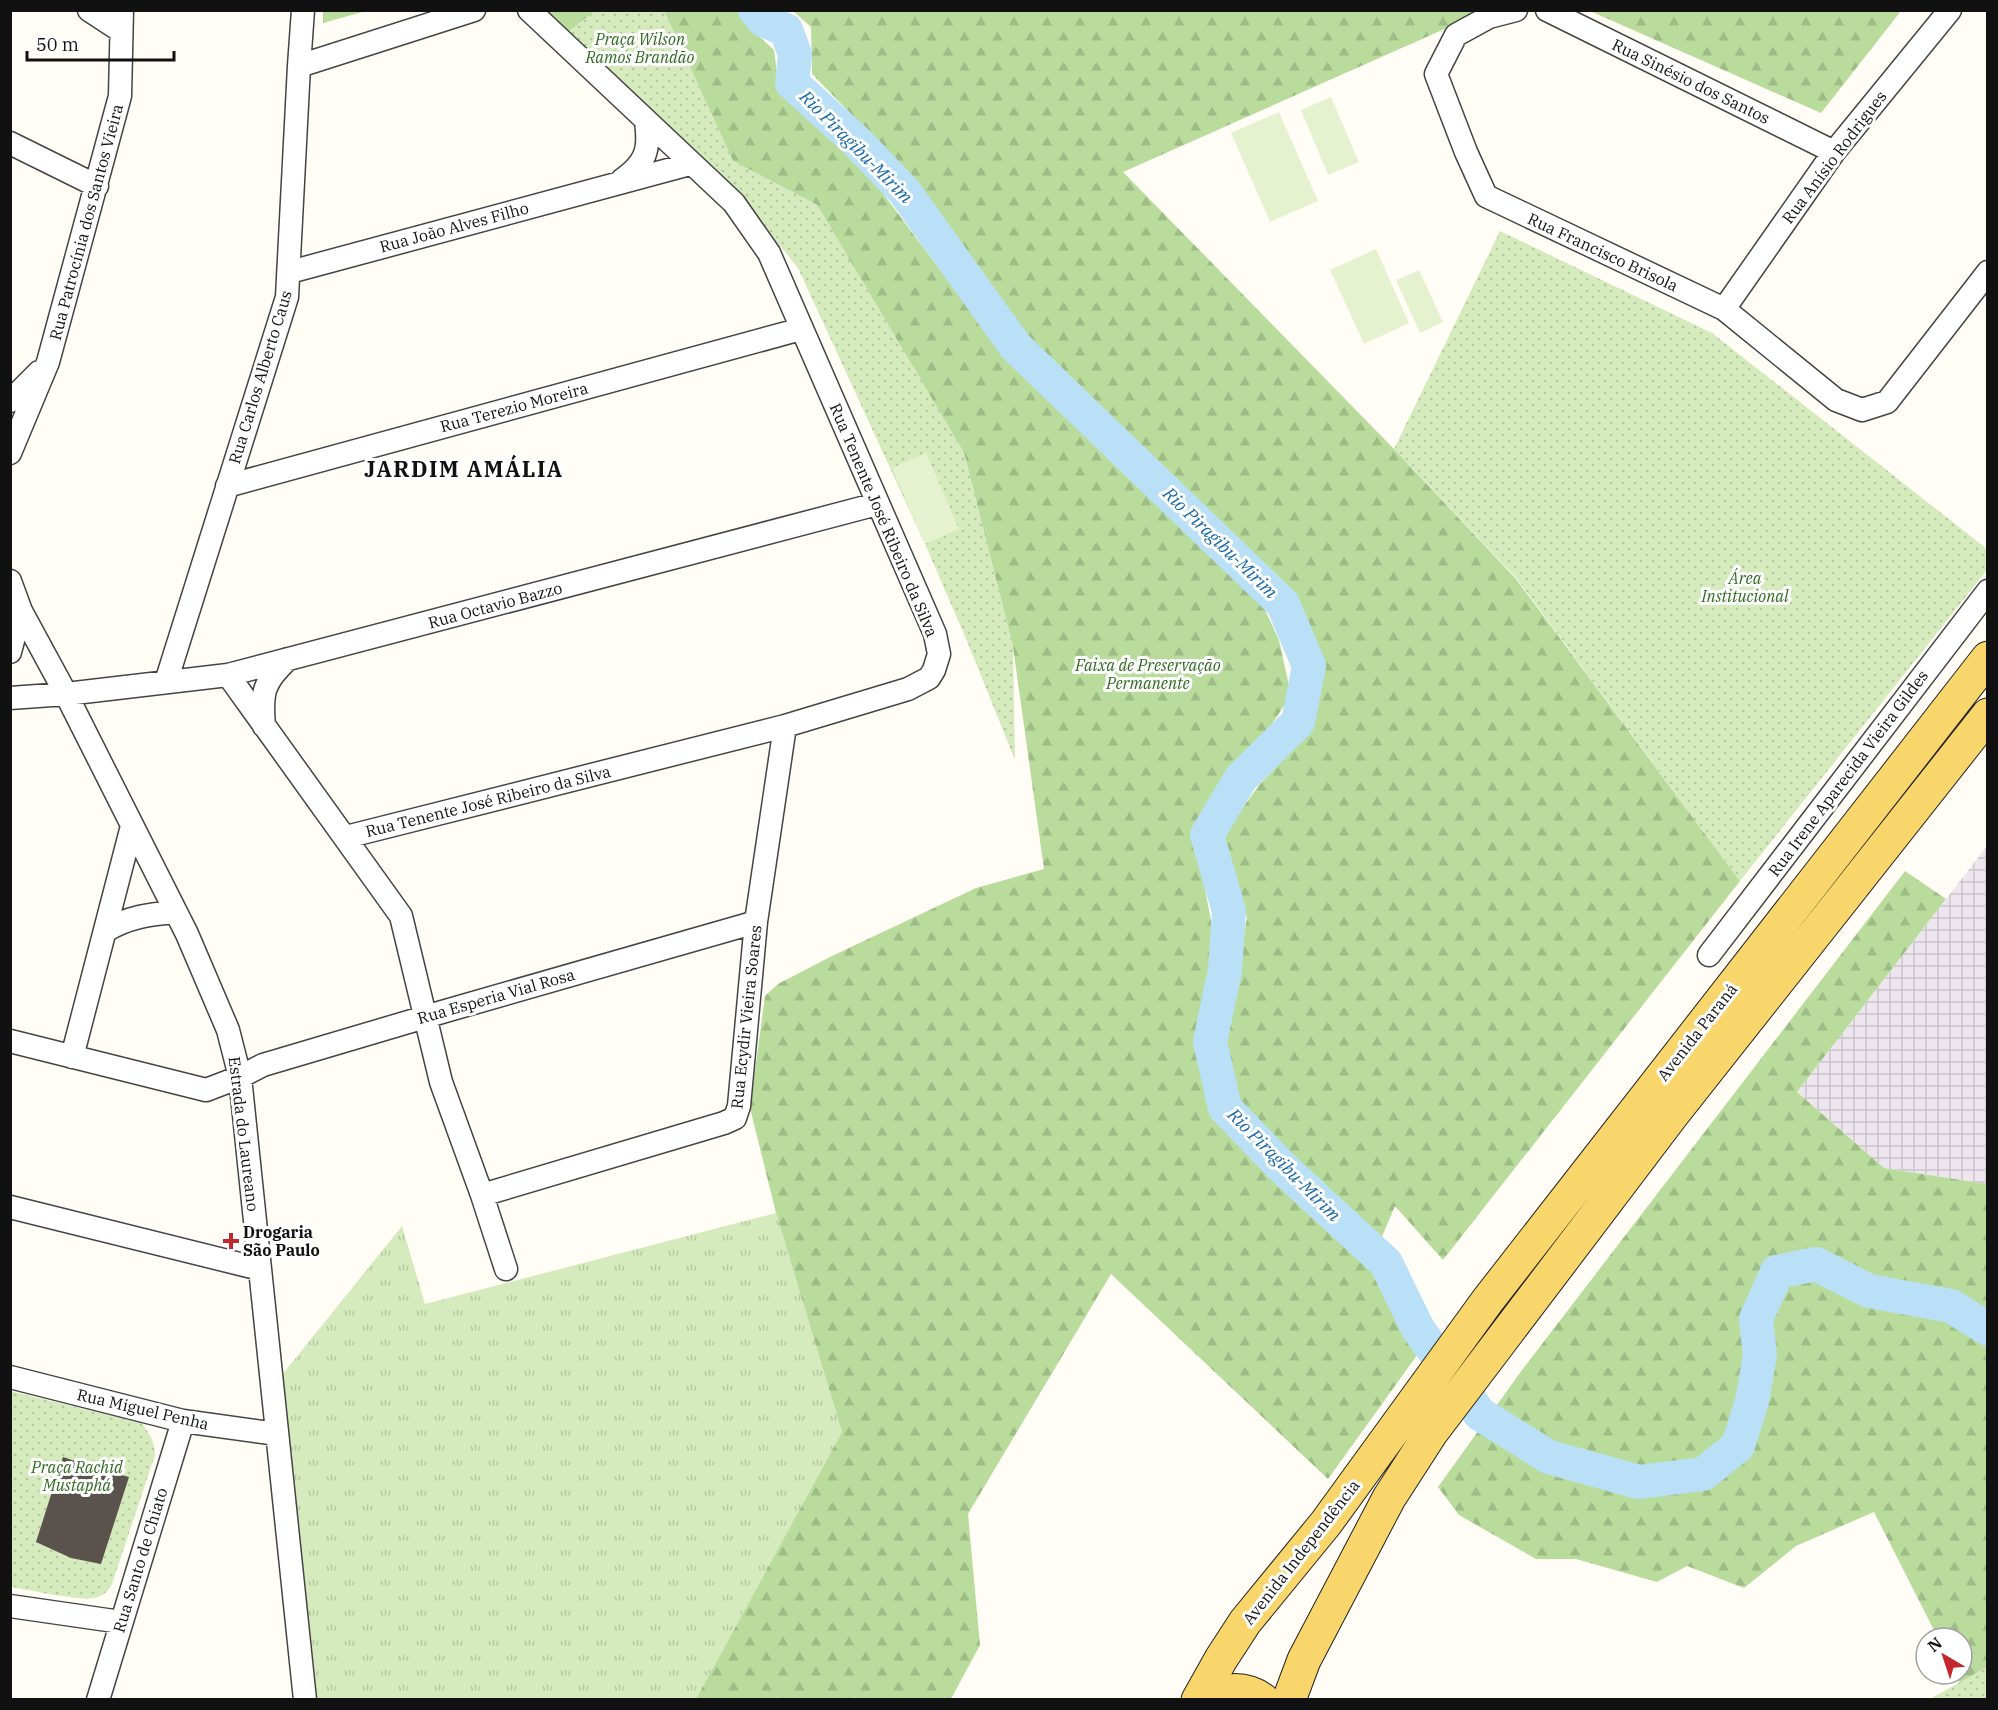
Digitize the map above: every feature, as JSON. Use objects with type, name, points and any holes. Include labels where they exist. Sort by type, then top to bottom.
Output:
[{"type":"main road","name":"Avenida Paraná","points":[[1409,1407],[1488,1300],[1988,658]]},
{"type":"main road","name":"Avenida Paraná","points":[[1289,1700],[1304,1660],[1389,1498],[1431,1433],[1496,1344],[1672,1115],[1988,715]]},
{"type":"main road","name":"Avenida Independência","points":[[1198,1700],[1245,1622],[1326,1523],[1409,1407]]},
{"type":"main road","points":[[1204,1700],[1218,1691],[1241,1690],[1263,1700]]},
{"type":"street","points":[[89,10],[121,21]]},
{"type":"street","name":"Rua Carlos Alberto Caus","points":[[166,682],[287,297],[303,10]]},
{"type":"street","points":[[299,66],[474,10]]},
{"type":"street","name":"Rua Tenente José Ribeiro da Silva","points":[[346,837],[785,726],[908,689],[929,678],[939,654],[935,634],[769,253],[734,203],[529,10]]},
{"type":"street","name":"Rua Francisco Brisola","points":[[1516,10],[1489,17],[1456,35],[1436,75],[1486,196],[1724,309],[1836,400],[1862,410],[1887,402],[1988,272]]},
{"type":"street","name":"Rua Sinésio dos Santos","points":[[1547,10],[1834,152]]},
{"type":"street","name":"Rua Anísio Rodrigues","points":[[1724,309],[1834,152],[1950,10]]},
{"type":"street","name":"Rua Patrocínia dos Santos Vieira","points":[[10,453],[48,362],[97,186],[120,96],[121,21]]},
{"type":"street","name":"Rua João Alves Filho","points":[[619,183],[630,175],[642,161],[649,142],[646,122]]},
{"type":"street","points":[[10,143],[97,186]]},
{"type":"street","name":"Rua João Alves Filho","points":[[290,272],[690,164]]},
{"type":"street","name":"Rua Terezio Moreira","points":[[227,486],[801,329]]},
{"type":"street","points":[[10,382],[26,379],[48,362]]},
{"type":"street","name":"Rua Patrocínia dos Santos Vieira","points":[[10,401],[48,362]]},
{"type":"street","name":"Rua Octavio Bazzo","points":[[10,698],[66,694],[228,675],[877,504]]},
{"type":"street","name":"Estrada do Laureano","points":[[10,581],[21,610],[187,934],[228,1030],[240,1077],[305,1700]]},
{"type":"street","name":"Rua Irene Aparecida Vieira Gildes","points":[[1709,955],[1988,591]]},
{"type":"street","points":[[10,652],[21,610]]},
{"type":"street","points":[[264,726],[262,706],[267,683],[273,673],[288,660]]},
{"type":"street","points":[[228,675],[346,837],[400,916],[441,1082],[506,1269]]},
{"type":"street","points":[[83,729],[85,714],[92,701],[109,689]]},
{"type":"street","name":"Rua Ecydir Vieira Soares","points":[[482,1195],[735,1118],[739,1106],[756,922],[785,726]]},
{"type":"street","points":[[72,1057],[132,826]]},
{"type":"street","points":[[105,931],[119,922],[149,914],[176,912]]},
{"type":"street","name":"Rua Esperia Vial Rosa","points":[[10,1041],[206,1090],[263,1065],[756,922]]},
{"type":"street","points":[[10,1206],[260,1269]]},
{"type":"street","name":"Rua Miguel Penha","points":[[10,1377],[183,1421],[278,1434]]},
{"type":"street","name":"Rua Santo de Chiato","points":[[99,1700],[183,1421]]},
{"type":"street","points":[[10,1606],[121,1622]]},
{"type":"shaded area","points":[[1987,846],[1987,1184],[1884,1168],[1797,1092]]},
{"type":"green space","points":[[323,10],[366,10],[366,11],[323,23]]},
{"type":"green space","points":[[1901,10],[1821,113],[1590,11]]},
{"type":"green space","points":[[547,11],[595,11],[567,33]]},
{"type":"green space","name":"Praça Wilson Ramos Brandão","points":[[595,11],[664,11],[733,161],[817,205],[964,453],[1013,647],[1015,760],[925,544],[798,268],[756,216],[704,159],[567,33]]},
{"type":"green space","name":"Faixa de Preservação Permanente","points":[[664,11],[741,11],[751,29],[774,50],[779,87],[860,164],[996,345],[1213,557],[1260,599],[1279,640],[1291,695],[1261,741],[1197,826],[1201,867],[1214,937],[1203,1014],[1201,1046],[1208,1110],[1252,1157],[1373,1271],[1420,1351],[1328,1479],[1111,1274],[968,1514],[980,1645],[951,1699],[696,1699],[842,1432],[776,1213],[750,1108],[765,996],[778,984],[832,956],[976,888],[1044,869],[1013,647],[964,453],[817,205],[733,161]]},
{"type":"green space","points":[[793,11],[1485,11],[1123,172],[1394,449],[1516,579],[1740,881],[1443,1260],[1395,1206],[1378,1246],[1286,1156],[1235,1097],[1223,1041],[1247,918],[1220,840],[1259,785],[1310,732],[1323,672],[1305,619],[1284,582],[1027,335],[898,162],[812,74],[811,27]]},
{"type":"green space","points":[[1331,97],[1359,162],[1328,175],[1301,110]]},
{"type":"green space","points":[[1279,112],[1318,201],[1270,222],[1231,133]]},
{"type":"green space","name":"Área Institucional","points":[[1500,231],[1712,333],[1987,549],[1987,570],[1740,881],[1517,579],[1394,449]]},
{"type":"green space","points":[[1376,249],[1409,323],[1364,344],[1330,270]]},
{"type":"green space","points":[[1419,270],[1443,322],[1420,333],[1396,280]]},
{"type":"green space","points":[[926,453],[959,529],[925,544],[892,468]]},
{"type":"green space","points":[[1905,871],[1946,899],[1797,1092],[1884,1168],[1987,1184],[1987,1667],[1974,1675],[1974,1626],[1932,1626],[1874,1512],[1796,1546],[1744,1588],[1687,1566],[1657,1582],[1576,1559],[1536,1559],[1459,1515],[1438,1487],[1522,1370]]},
{"type":"green space","points":[[776,1213],[842,1432],[696,1699],[315,1699],[282,1375],[402,1226],[425,1304]]},
{"type":"green space","name":"Praça Rachid Mustaphá","points":[[10,1391],[141,1423],[151,1438],[155,1455],[112,1584],[100,1596],[87,1599],[77,1598],[11,1587]]},
{"type":"green space","points":[[1987,1667],[1987,1699],[1930,1699],[1953,1686],[1974,1686],[1974,1674]]},
{"type":"building","points":[[63,1457],[129,1477],[101,1564],[71,1558],[36,1542]]},
{"type":"waterway","name":"Rio Piragibu-Mirim","points":[[755,10],[763,20],[786,30],[795,54],[792,83],[856,141],[904,191],[1016,347],[1283,604],[1309,666],[1298,722],[1241,778],[1207,835],[1229,911],[1225,970],[1210,1042],[1225,1108],[1284,1169],[1386,1263],[1418,1329],[1480,1414],[1549,1457],[1639,1482],[1703,1474],[1738,1446],[1752,1401],[1760,1355],[1756,1319],[1777,1272],[1816,1264],[1869,1291],[1951,1306],[1988,1329]]},
{"type":"place","name":"Drogaria São Paulo","points":[[231,1241]]},
{"type":"district","name":"JARDIM AMÁLIA","points":[[464,469]]}]
